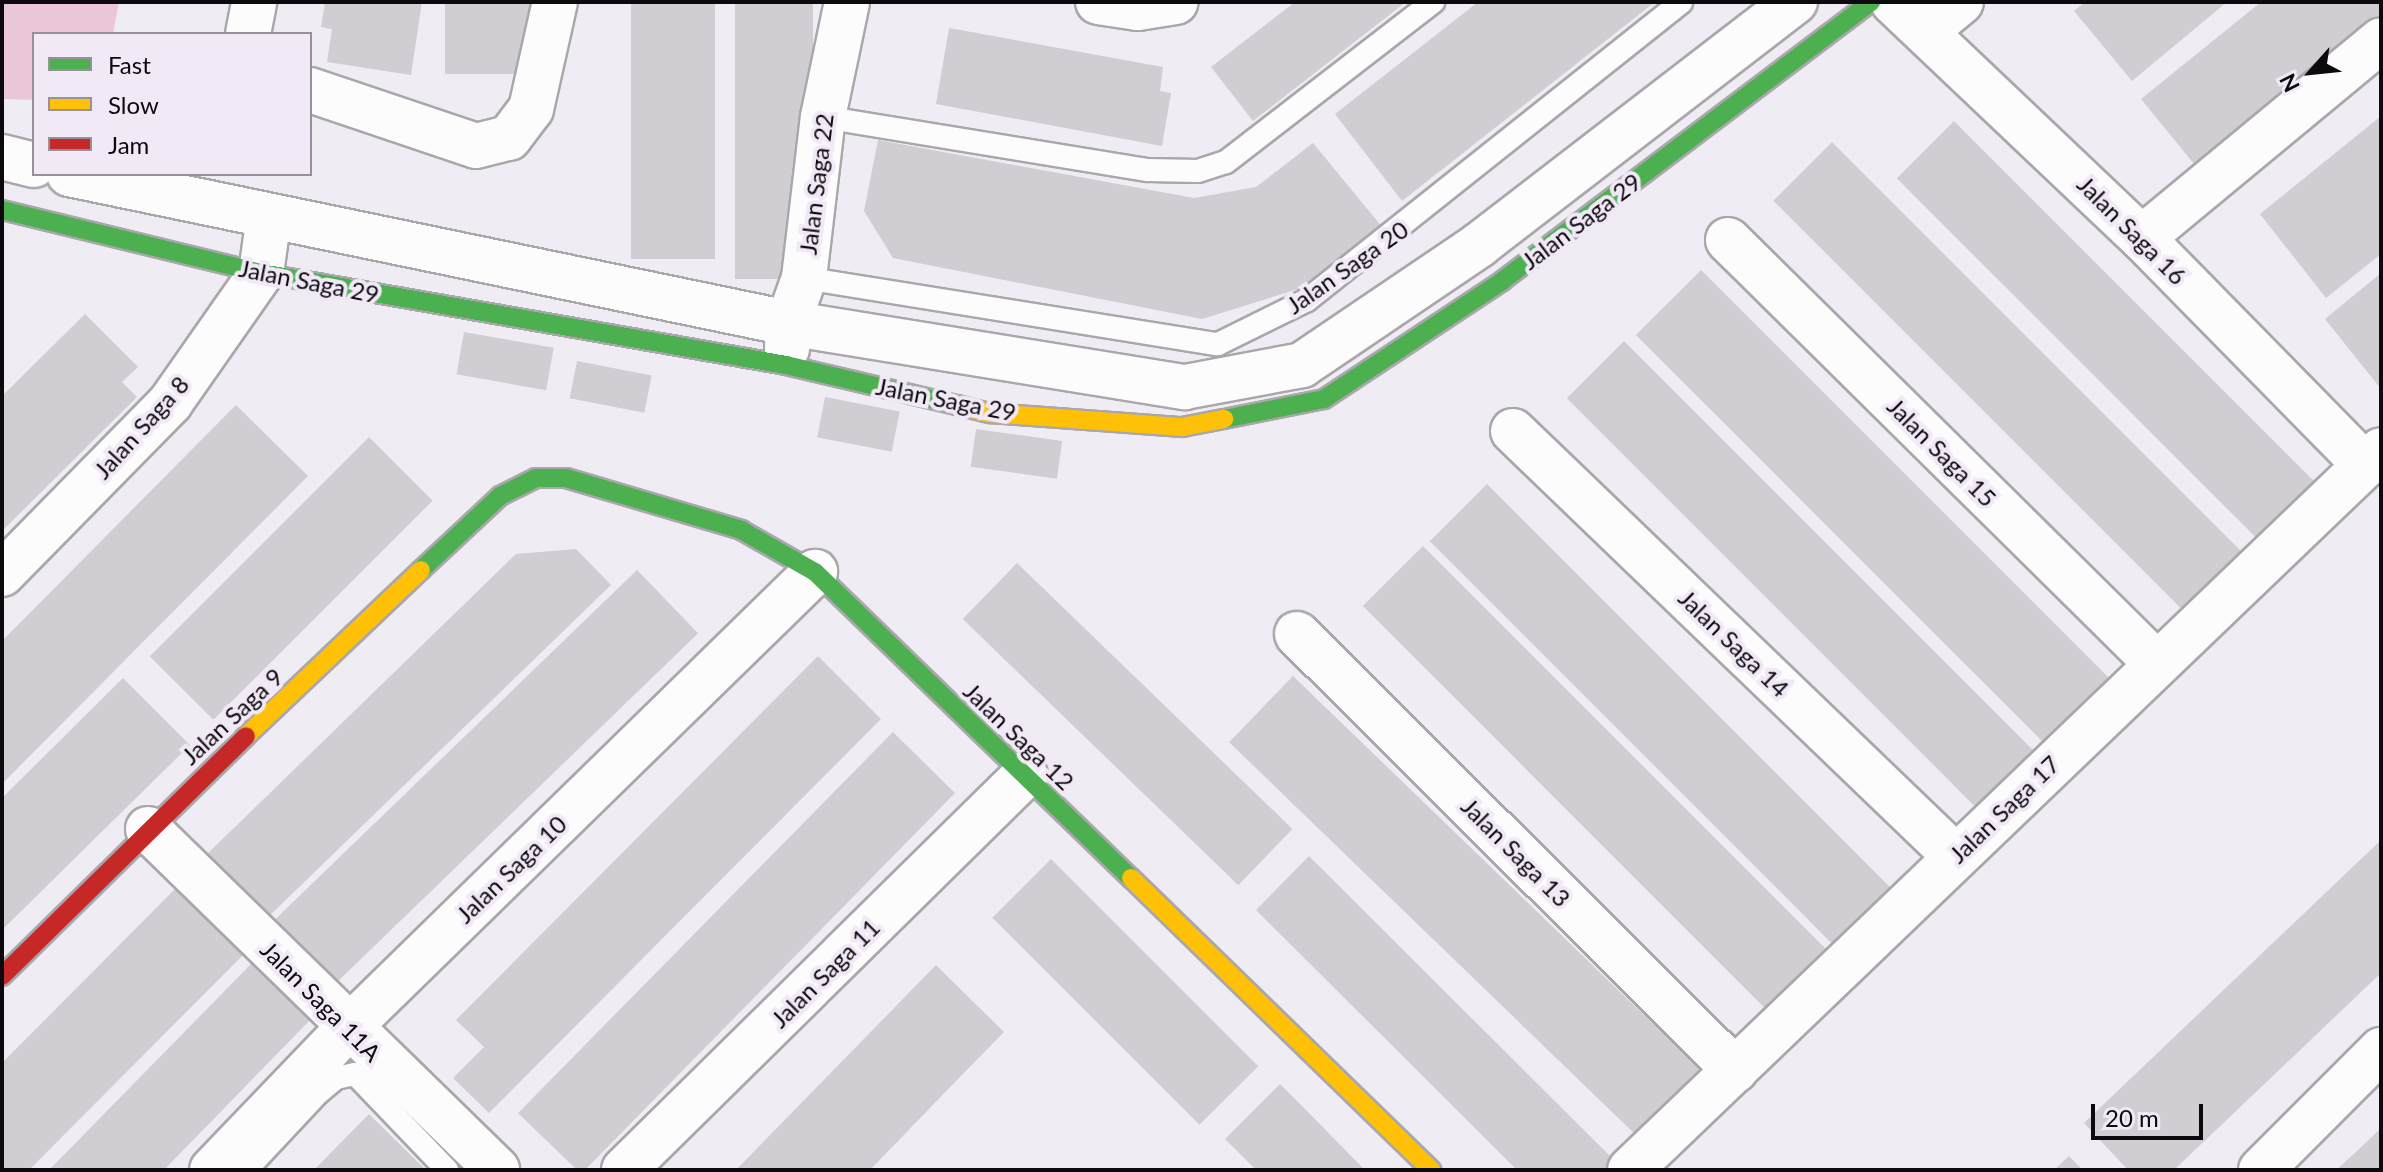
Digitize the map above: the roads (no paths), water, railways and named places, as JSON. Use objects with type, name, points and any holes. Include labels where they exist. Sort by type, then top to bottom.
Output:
[{"type":"street","points":[[248,32],[254,2]]},
{"type":"street","points":[[312,91],[476,146],[509,138],[531,109],[555,2]]},
{"type":"street","name":"Jalan Saga 22","points":[[787,344],[804,278],[823,117],[847,2]]},
{"type":"street","points":[[1098,2],[1138,8],[1176,2]]},
{"type":"street","name":"Jalan Saga 29","points":[[2,210],[261,273],[787,344],[1185,387],[1302,365],[1479,245],[1795,2]]},
{"type":"street","name":"Jalan Saga 29","points":[[78,176],[787,344],[990,413],[1182,427],[1324,399],[1502,281],[1871,2]]},
{"type":"street","name":"Jalan Saga 16","points":[[1893,2],[1927,30],[2373,458]]},
{"type":"street","points":[[1927,30],[1961,2]]},
{"type":"street","points":[[2142,238],[2381,40]]},
{"type":"street","points":[[2,157],[32,164]]},
{"type":"street","name":"Jalan Saga 8","points":[[2,574],[170,403],[261,273],[269,219]]},
{"type":"street","name":"Jalan Saga 15","points":[[1728,240],[2156,663]]},
{"type":"street","name":"Jalan Saga 14","points":[[1513,431],[1955,856]]},
{"type":"street","name":"Jalan Saga 17","points":[[1630,1170],[2373,458]]},
{"type":"street","name":"Jalan Saga 12","points":[[500,496],[536,478],[566,478],[741,530],[815,572],[1431,1170]]},
{"type":"street","name":"Jalan Saga 9","points":[[3,974],[148,829],[500,496]]},
{"type":"street","name":"Jalan Saga 10","points":[[212,1170],[348,1028],[815,572]]},
{"type":"street","name":"Jalan Saga 13","points":[[1297,634],[1735,1070]]},
{"type":"street","name":"Jalan Saga 11","points":[[624,1170],[1025,775]]},
{"type":"street","name":"Jalan Saga 11A","points":[[148,829],[348,1028],[497,1170]]},
{"type":"street","points":[[2261,1170],[2381,1050]]},
{"type":"lane","points":[[823,117],[1148,170],[1198,171],[1226,162],[1433,2]]},
{"type":"lane","name":"Jalan Saga 20","points":[[804,278],[1218,344],[1319,292],[1681,2]]},
{"type":"lane","points":[[246,1170],[318,1093],[336,1078],[355,1074],[447,1170]]}]
